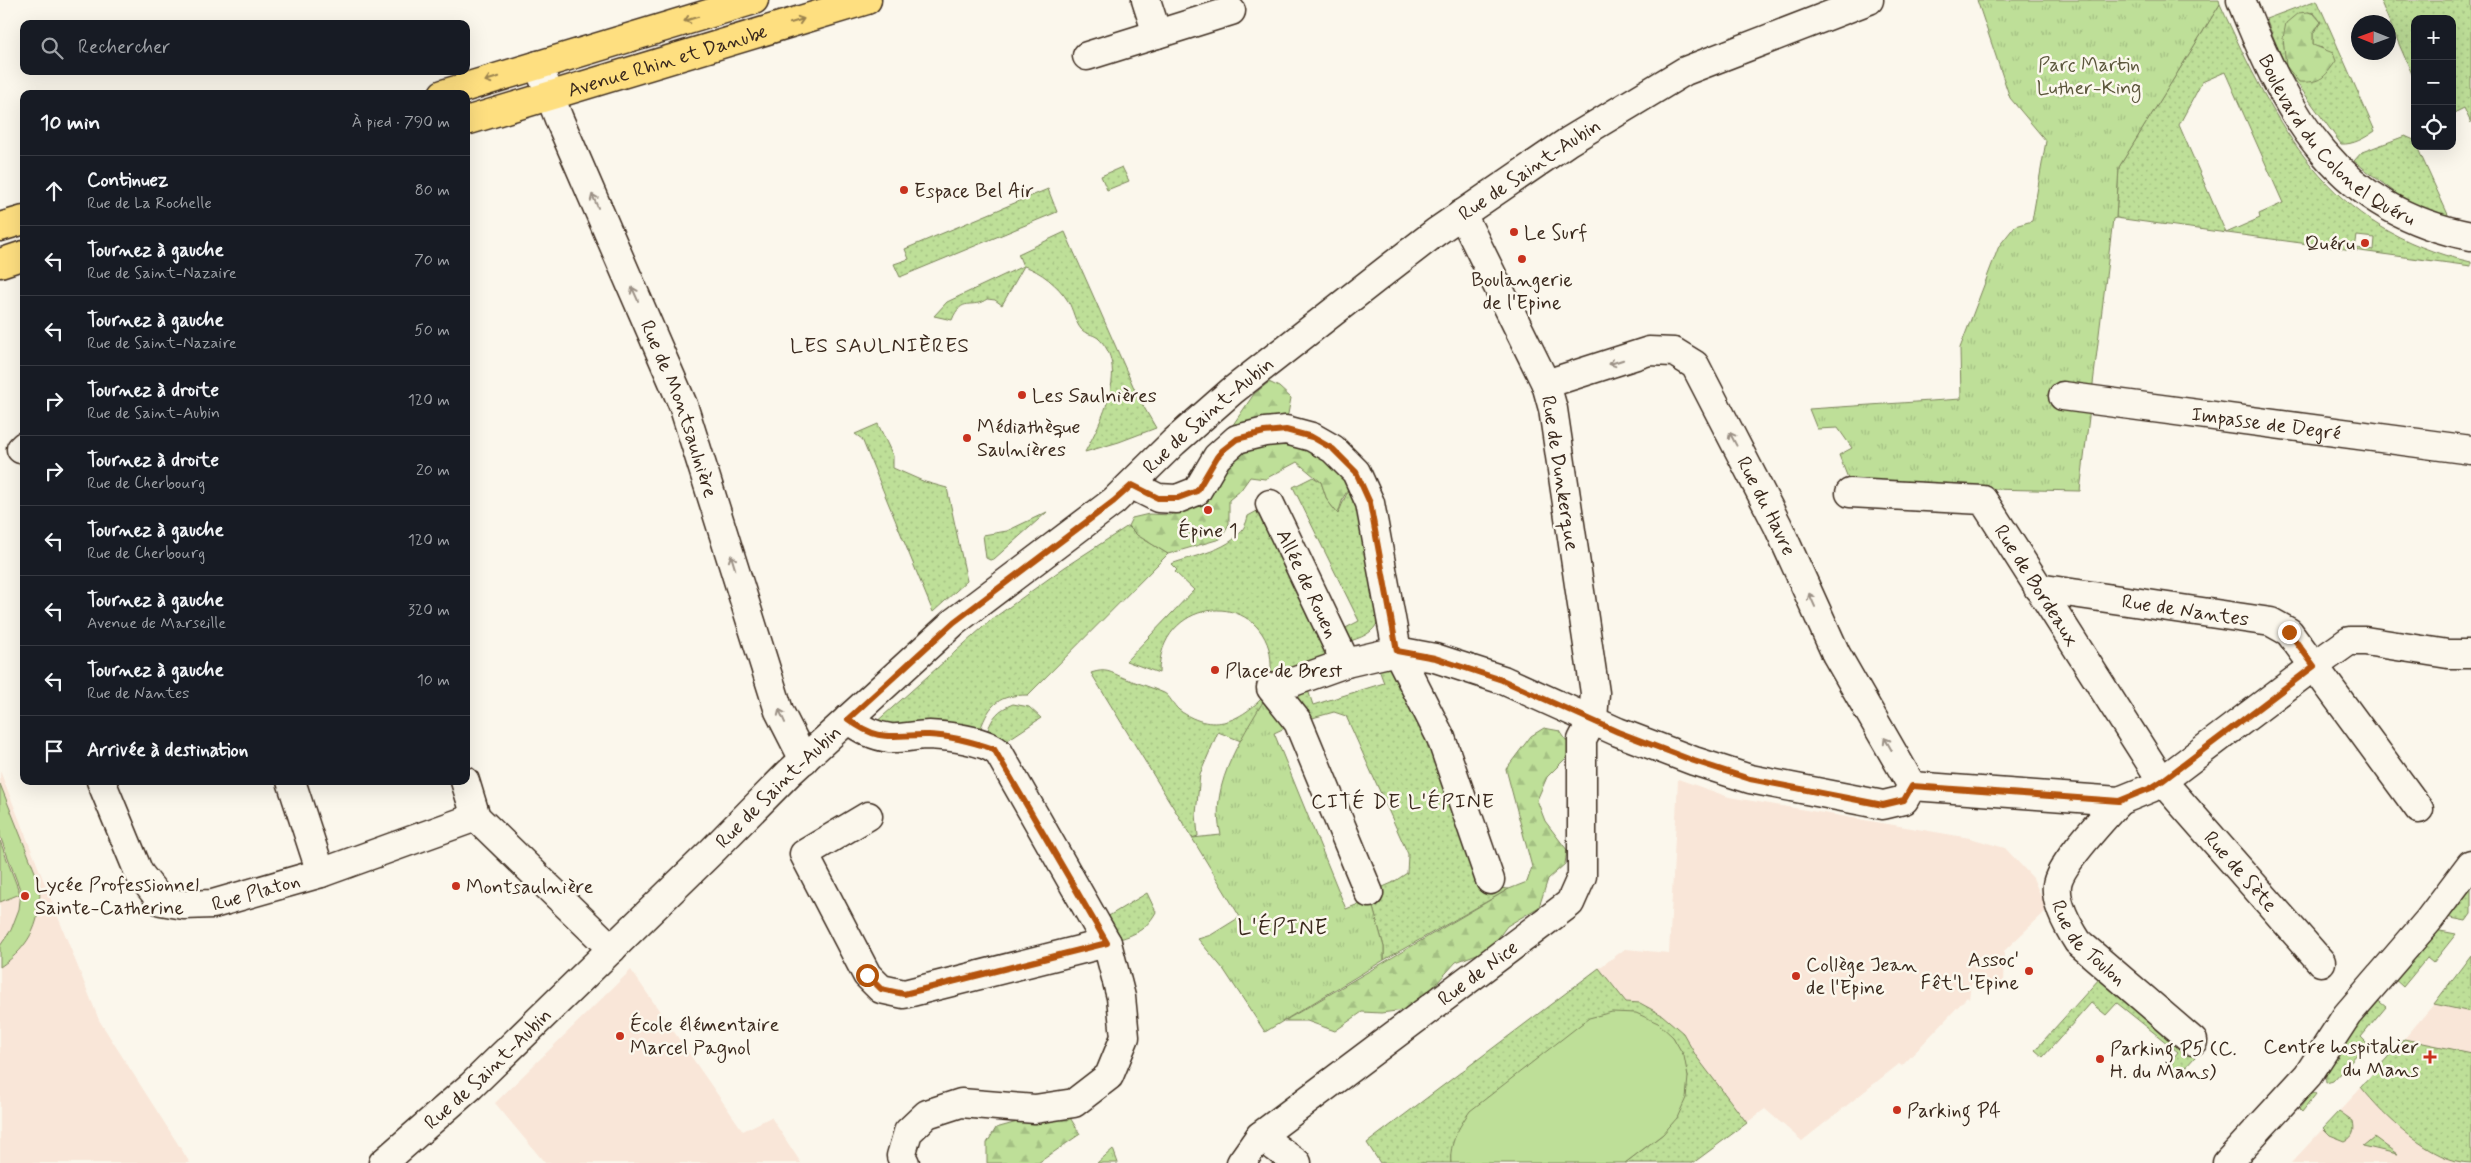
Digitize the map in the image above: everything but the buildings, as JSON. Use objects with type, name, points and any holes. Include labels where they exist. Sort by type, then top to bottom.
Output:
[{"type":"main road","name":"Avenue Rhin et Danube","points":[[456,90],[754,0]]},
{"type":"main road","name":"Avenue Rhin et Danube","points":[[470,120],[867,0]]},
{"type":"main road","points":[[0,227],[20,221]]},
{"type":"main road","points":[[0,263],[20,256]]},
{"type":"street","points":[[1146,0],[1157,34]]},
{"type":"street","name":"Rue de Saint-Aubin","points":[[383,1163],[470,1086],[804,760],[954,622],[1114,501],[1174,442],[1232,391],[1436,232],[1568,141],[1685,71],[1869,0]]},
{"type":"street","name":"Boulevard du Colonel Quéru","points":[[2241,0],[2262,53],[2287,102],[2319,147],[2344,176],[2370,197],[2405,217],[2441,230],[2471,236]]},
{"type":"street","points":[[1087,56],[1231,10]]},
{"type":"street","name":"Rue de Montsaulnière","points":[[538,65],[683,405],[779,711],[804,760]]},
{"type":"street","name":"Rue de Dunkerque","points":[[1462,214],[1546,384],[1553,409],[1595,693],[1593,719]]},
{"type":"street","name":"Rue du Havre","points":[[1546,384],[1649,350],[1674,352],[1694,365],[1778,526],[1836,654],[1912,786]]},
{"type":"street","name":"Impasse de Degré","points":[[2063,396],[2471,450]]},
{"type":"street","points":[[1132,485],[1158,498],[1178,498],[1190,494],[1197,491],[1217,457],[1237,439],[1264,432],[1286,430],[1312,437],[1333,449],[1356,472],[1370,503],[1397,651],[1442,738],[1490,880]]},
{"type":"street","name":"Rue de Bordeaux","points":[[1850,493],[1983,500],[2162,781]]},
{"type":"street","name":"Allée de Rouen","points":[[1270,504],[1346,663]]},
{"type":"street","name":"Rue de Nantes","points":[[2038,588],[2271,622],[2289,632],[2419,809]]},
{"type":"street","points":[[1369,893],[1298,722],[1271,688],[1346,663],[1397,651],[1435,658],[1502,680],[1593,719],[1618,732],[1694,761],[1750,779],[1883,805],[1904,800],[1912,786],[2119,801],[2151,788],[2162,781],[2349,641],[2365,641],[2448,654],[2471,654]]},
{"type":"street","points":[[848,719],[871,733],[891,738],[929,735],[970,741],[994,749],[1107,943],[1121,997],[1126,1037],[1109,1076],[1074,1103],[1035,1109],[961,1103],[927,1114],[908,1132],[901,1156],[905,1163]]},
{"type":"street","name":"Rue de Nice","points":[[1241,1163],[1260,1136],[1570,903],[1582,876],[1582,740],[1593,719]]},
{"type":"street","name":"Rue de Sète","points":[[2162,781],[2321,962]]},
{"type":"street","name":"Rue Platon","points":[[103,785],[139,873],[161,901],[184,905],[213,904],[321,873],[476,817]]},
{"type":"street","points":[[293,785],[321,873]]},
{"type":"street","points":[[466,785],[476,817],[612,949]]},
{"type":"street","name":"Rue de Toulon","points":[[2119,801],[2074,852],[2057,884],[2064,922],[2078,942],[2193,1041]]},
{"type":"street","points":[[868,816],[804,854],[867,975],[881,989],[904,994],[1107,943]]},
{"type":"street","points":[[2227,1163],[2308,1075],[2347,1015],[2428,921],[2471,864]]},
{"type":"street","points":[[1260,1136],[1297,1163]]},
{"type":"shaded area","name":"Lycée Professionnel Sainte-Catherine","points":[[0,771],[99,1020],[190,1163],[0,1163]]},
{"type":"shaded area","name":"Collège Jean de l'Epine","points":[[1678,779],[1729,797],[1970,838],[2005,848],[2033,878],[2047,910],[2004,951],[2003,984],[1971,983],[1969,999],[1967,997],[1902,1066],[1899,1064],[1802,1141],[1765,1109],[1693,1163],[1380,1163],[1367,1143],[1625,949],[1669,953]]},
{"type":"shaded area","name":"Centre hospitalier du Mans","points":[[2471,955],[2471,1163],[2291,1163],[2374,1074],[2434,1004]]},
{"type":"shaded area","name":"École élémentaire Marcel Pagnol","points":[[631,970],[743,1131],[771,1117],[801,1163],[545,1163],[495,1103]]},
{"type":"green space","name":"Parc Martin Luther-King","points":[[1977,0],[2219,0],[2220,4],[2119,167],[2116,218],[2113,219],[2080,491],[1851,486],[1839,455],[1852,448],[1838,428],[1817,429],[1809,409],[1961,399],[1960,348],[1999,246],[2015,226],[2032,221],[2046,141],[2010,98]]},
{"type":"green space","points":[[2317,0],[2375,131],[2354,142],[2341,144],[2286,68],[2266,19]],"holes":[[[2308,12],[2314,13],[2321,22],[2313,33],[2313,46],[2323,48],[2286,66]]]},
{"type":"green space","points":[[2380,0],[2471,0],[2471,123],[2464,108],[2456,112],[2456,15],[2411,15],[2411,72],[2396,37],[2396,15],[2386,15]]},
{"type":"green space","points":[[2220,4],[2263,92],[2286,132],[2313,168],[2343,199],[2379,226],[2421,247],[2471,262],[2471,266],[2226,233],[2116,218],[2119,167]],"holes":[[[2225,72],[2283,203],[2259,214],[2260,218],[2226,233],[2179,125],[2202,82]],[[2357,236],[2375,238],[2374,250],[2355,248]]]},
{"type":"green space","points":[[2308,12],[2314,14],[2321,22],[2313,33],[2313,45],[2333,53],[2336,61],[2321,78],[2312,82],[2299,82],[2286,66],[2283,38],[2286,23],[2298,13]]},
{"type":"green space","points":[[2405,136],[2411,139],[2411,150],[2419,150],[2450,219],[2402,198],[2354,161],[2362,152]]},
{"type":"green space","points":[[1122,167],[1129,181],[1107,190],[1101,176]]},
{"type":"green space","points":[[1048,189],[1057,212],[900,277],[894,264],[909,259],[905,249]]},
{"type":"green space","points":[[1065,232],[1138,397],[1156,428],[1085,452],[1110,395],[1112,364],[1107,350],[1098,338],[1081,329],[1064,295],[1043,275],[1024,266],[1002,305],[995,300],[987,299],[982,302],[964,305],[956,312],[952,320],[934,316],[947,302],[1023,266],[1018,254]]},
{"type":"green space","points":[[1269,382],[1279,387],[1291,398],[1288,414],[1277,425],[1333,461],[1349,488],[1343,498],[1338,514],[1327,500],[1321,482],[1297,462],[1265,479],[1250,477],[1240,491],[1229,500],[1229,524],[1220,539],[1168,554],[1137,535],[1128,526],[1132,518],[1149,514],[1171,515],[1185,507],[1228,432],[1254,394]]},
{"type":"green space","points":[[878,424],[893,456],[893,468],[925,482],[947,488],[967,581],[933,612],[862,439],[855,434]]},
{"type":"green space","points":[[1313,477],[1321,482],[1327,500],[1338,514],[1349,488],[1358,505],[1379,619],[1370,632],[1347,642],[1336,633],[1359,621],[1293,487]]},
{"type":"green space","points":[[1270,504],[1346,663],[1304,678],[1313,705],[1384,683],[1374,656],[1397,651],[1495,888],[1509,889],[1384,960],[1384,947],[1369,893],[1392,883],[1407,873],[1408,854],[1346,716],[1334,712],[1298,722],[1271,688],[1269,649],[1259,630],[1245,617],[1227,611],[1208,611],[1189,617],[1174,630],[1163,648],[1159,673],[1126,661],[1194,590],[1175,572],[1177,570],[1171,564],[1217,549],[1228,543],[1244,527],[1248,516]]},
{"type":"green space","points":[[1047,512],[994,559],[986,558],[983,535],[1007,531]]},
{"type":"green space","points":[[1128,526],[1137,535],[1168,554],[1028,695],[1018,695],[997,702],[988,713],[980,730],[874,724],[991,620],[1065,567]]},
{"type":"green space","points":[[1108,671],[1164,693],[1179,710],[1205,722],[1218,723],[1241,715],[1271,688],[1241,741],[1218,732],[1200,774],[1196,814],[1198,836],[1192,838],[1091,673]]},
{"type":"green space","points":[[1271,688],[1298,722],[1274,733],[1346,909],[1371,899],[1384,947],[1384,960],[1265,1032],[1224,970],[1198,939],[1211,935],[1240,917],[1192,838],[1221,835],[1218,815],[1224,777],[1241,739]]},
{"type":"green space","points":[[1013,704],[1029,707],[1041,718],[994,749],[987,732],[989,726],[1000,711]]},
{"type":"green space","points":[[1544,728],[1560,731],[1568,743],[1568,756],[1547,777],[1537,800],[1545,821],[1567,850],[1565,864],[1548,879],[1539,907],[1507,926],[1490,949],[1456,962],[1427,994],[1404,1010],[1381,1013],[1362,1012],[1335,1031],[1307,1021],[1284,1021],[1509,889],[1527,882],[1532,867],[1506,769],[1531,736]]},
{"type":"green space","points":[[0,784],[39,882],[40,896],[37,920],[33,931],[20,950],[0,967],[0,946],[11,930],[19,909],[21,892],[0,836]]},
{"type":"green space","points":[[0,841],[20,894],[0,902]]},
{"type":"green space","points":[[2471,879],[2471,914],[2466,921],[2441,916]]},
{"type":"green space","points":[[1147,893],[1156,912],[1151,919],[1141,930],[1107,943],[1097,923]]},
{"type":"green space","points":[[2430,929],[2456,934],[2433,963],[2427,958],[2403,987],[2392,977],[2375,998],[2386,1007],[2361,1037],[2367,1043],[2333,1081],[2326,1083],[2328,1070],[2351,1030],[2368,1006]]},
{"type":"green space","points":[[2471,955],[2471,1012],[2434,1004]]},
{"type":"green space","points":[[1599,968],[1626,1002],[1640,1003],[1662,1015],[1683,1033],[1696,1056],[1747,1123],[1693,1163],[1625,1163],[1663,1134],[1688,1077],[1683,1056],[1673,1037],[1451,1154],[1451,1163],[1380,1163],[1367,1143]]},
{"type":"green space","points":[[2100,978],[2195,1057],[2185,1068],[2170,1072],[2166,1067],[2178,1052],[2117,1003],[2106,1015],[2091,1003],[2043,1057],[2035,1050]]},
{"type":"green space","points":[[1612,1012],[1636,1013],[1658,1023],[1673,1037],[1684,1056],[1688,1077],[1686,1098],[1677,1118],[1663,1134],[1625,1163],[1451,1163],[1453,1142],[1470,1111],[1589,1018]]},
{"type":"green space","points":[[2404,1039],[2471,1053],[2471,1163],[2456,1161],[2425,1147],[2382,1111],[2361,1087]]},
{"type":"green space","points":[[2314,1093],[2316,1094],[2302,1112],[2299,1109],[2308,1097]]},
{"type":"green space","points":[[2339,1111],[2353,1121],[2353,1133],[2345,1141],[2330,1135],[2323,1128]]},
{"type":"green space","points":[[1069,1116],[1080,1134],[1038,1163],[987,1163],[987,1143],[996,1128],[1028,1119]]},
{"type":"green space","points":[[2374,1137],[2397,1154],[2363,1146]]},
{"type":"green space","points":[[1113,1149],[1118,1163],[1097,1163]]},
{"type":"place","name":"Espace Bel Air","points":[[904,190]]},
{"type":"place","name":"Le Surf","points":[[1514,232]]},
{"type":"place","name":"Quéru","points":[[2365,243]]},
{"type":"place","name":"Boulangerie de l'Epine","points":[[1522,259]]},
{"type":"place","name":"Les Saulnières","points":[[1022,395]]},
{"type":"place","name":"Médiathèque Saulnières","points":[[967,438]]},
{"type":"place","name":"Épine 1","points":[[1208,510]]},
{"type":"place","name":"Place de Brest","points":[[1215,670]]},
{"type":"place","name":"Montsaulnière","points":[[456,886]]},
{"type":"place","name":"Lycée Professionnel Sainte-Catherine","points":[[25,896]]},
{"type":"place","name":"Assoc' Fêt'L'Epine","points":[[2029,971]]},
{"type":"place","name":"Collège Jean de l'Epine","points":[[1796,976]]},
{"type":"place","name":"École élémentaire Marcel Pagnol","points":[[620,1036]]},
{"type":"place","name":"Centre hospitalier du Mans","points":[[2430,1057]]},
{"type":"place","name":"Parking P5 (C. H. du Mans)","points":[[2100,1059]]},
{"type":"place","name":"Parking P4","points":[[1897,1110]]},
{"type":"district","name":"LES SAULNIÈRES","points":[[880,345]]},
{"type":"district","name":"CITÉ DE L'ÉPINE","points":[[1403,801]]},
{"type":"district","name":"L'ÉPINE","points":[[1283,926]]},
{"type":"route","points":[[867,975],[881,989],[904,994],[1107,943],[999,753],[994,749],[970,741],[929,735],[891,738],[871,733],[848,719],[954,622],[1114,501],[1132,485],[1158,498],[1178,498],[1197,491],[1223,450],[1237,439],[1264,432],[1286,430],[1312,437],[1333,449],[1356,472],[1370,503],[1397,651],[1435,658],[1502,680],[1561,707],[1593,719],[1618,732],[1694,761],[1750,779],[1814,793],[1883,805],[1904,800],[1912,786],[2119,801],[2151,788],[2162,781],[2314,666],[2289,632]]}]
